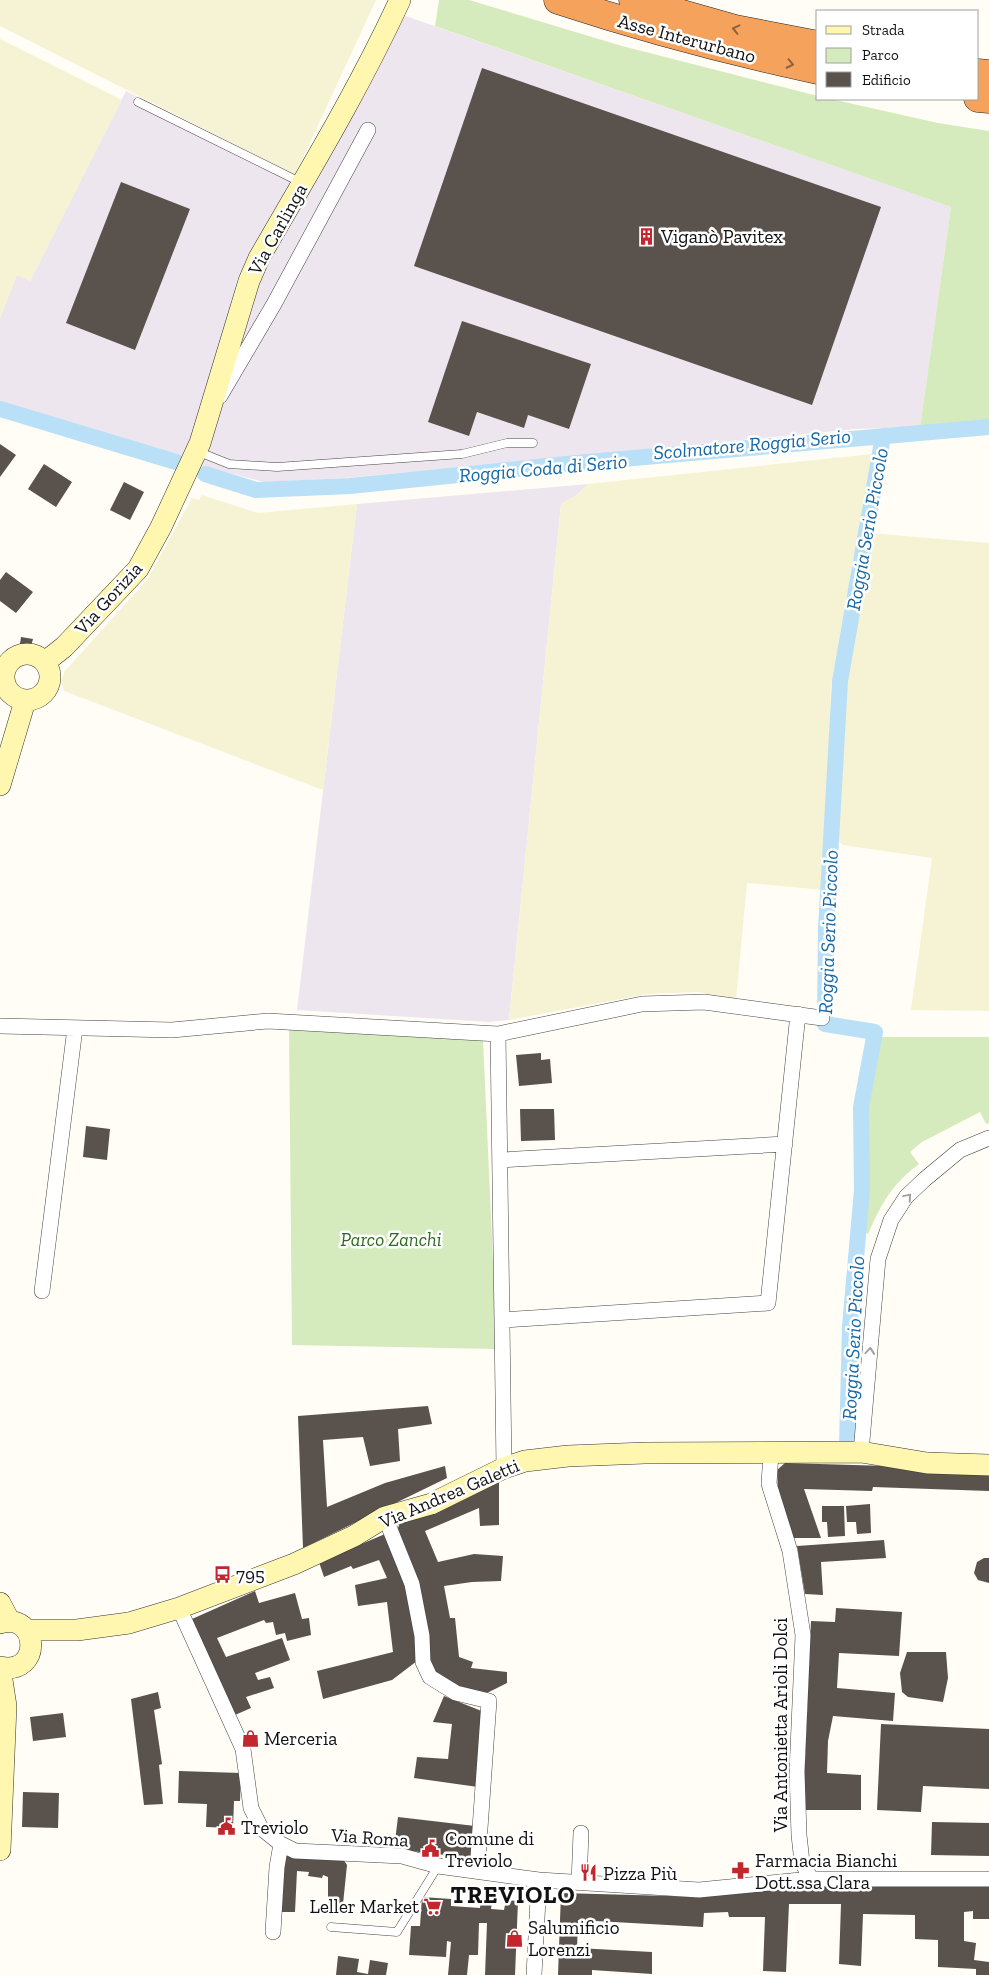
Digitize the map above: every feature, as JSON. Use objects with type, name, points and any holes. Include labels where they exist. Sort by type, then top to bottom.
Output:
[{"type":"highway","name":"Asse Interurbano","points":[[558,0],[631,24],[741,54],[816,70]]},
{"type":"highway","name":"Asse Interurbano","points":[[633,0],[735,29],[816,45]]},
{"type":"street","name":"Via Carlinga","points":[[188,473],[211,410],[248,281],[378,49],[400,0]]},
{"type":"street","points":[[211,410],[261,328],[368,130]]},
{"type":"street","name":"Via Gorizia","points":[[45,662],[64,647],[138,568],[188,473]]},
{"type":"street","points":[[24,654],[39,657],[45,662],[50,679],[48,688],[34,700],[25,701],[9,693],[3,676],[5,655],[24,654]]},
{"type":"street","points":[[0,785],[25,701]]},
{"type":"street","points":[[0,1026],[172,1030],[268,1021],[498,1034],[642,1004],[704,1002],[822,1018]]},
{"type":"street","points":[[502,1320],[768,1303],[798,1014]]},
{"type":"street","points":[[42,1291],[75,1028]]},
{"type":"street","points":[[498,1034],[504,1468]]},
{"type":"street","points":[[861,1452],[878,1259],[891,1220],[906,1197],[925,1179],[960,1150],[989,1138]]},
{"type":"street","points":[[500,1160],[785,1144]]},
{"type":"street","name":"Via Andrea Galetti","points":[[12,1625],[77,1630],[129,1623],[179,1608],[294,1564],[354,1536],[386,1517],[432,1504],[504,1468],[525,1461],[568,1456],[645,1453],[861,1452],[927,1463],[989,1465]]},
{"type":"street","name":"Via Antonietta Arioli Dolci","points":[[771,1453],[769,1484],[790,1551],[803,1634],[797,1771],[799,1835],[802,1862],[811,1879]]},
{"type":"street","points":[[386,1517],[412,1584],[422,1636],[422,1662],[430,1677],[456,1693],[489,1701],[477,1871]]},
{"type":"street","points":[[0,1603],[12,1625],[30,1636],[31,1650],[28,1657],[8,1667],[0,1850]]},
{"type":"street","name":"Via Roma","points":[[179,1608],[243,1749],[251,1808],[261,1828],[281,1844],[295,1851],[402,1856],[438,1866],[539,1880],[700,1890],[811,1879],[989,1879]]},
{"type":"street","name":"Via Andrea Galetti","points":[[31,1650],[77,1630]]},
{"type":"street","points":[[580,1883],[581,1833]]},
{"type":"street","points":[[273,1932],[277,1867],[281,1844]]},
{"type":"street","points":[[534,1975],[539,1880]]},
{"type":"lane","points":[[138,102],[302,184]]},
{"type":"lane","points":[[197,451],[230,464],[277,467],[462,454],[507,443],[534,443]]},
{"type":"lane","points":[[331,1927],[397,1932],[438,1866]]},
{"type":"shaded area","points":[[0,0],[376,0],[295,175],[0,26]]},
{"type":"shaded area","points":[[400,14],[951,207],[920,427],[856,429],[346,478],[264,482],[198,465],[251,283]]},
{"type":"shaded area","points":[[0,39],[122,100],[30,281],[17,275],[0,318]]},
{"type":"shaded area","points":[[126,91],[295,175],[238,277],[198,425],[185,459],[0,403],[0,318],[17,274],[30,281]]},
{"type":"shaded area","points":[[872,454],[831,685],[824,890],[747,883],[736,1000],[698,992],[648,994],[509,1020],[561,504],[577,495],[588,484]]},
{"type":"shaded area","points":[[588,484],[577,495],[561,504],[509,1020],[489,1022],[297,1010],[357,504]]},
{"type":"shaded area","points":[[202,495],[258,513],[357,504],[323,790],[64,691],[61,681],[65,671],[147,580],[192,498],[199,500]]},
{"type":"shaded area","points":[[870,533],[989,543],[989,1011],[911,1010],[932,858],[843,845],[836,839],[844,687]]},
{"type":"green space","points":[[439,0],[469,0],[622,46],[816,95],[816,100],[835,100],[938,123],[989,131],[989,421],[920,427],[951,207],[435,26]]},
{"type":"green space","name":"Parco Zanchi","points":[[289,1030],[483,1040],[497,1349],[292,1345]]},
{"type":"green space","points":[[879,1037],[989,1037],[989,1123],[986,1124],[980,1112],[922,1142],[910,1152],[919,1164],[901,1179],[888,1195],[868,1234],[863,1231],[867,1189],[866,1110]]},
{"type":"building","name":"Viganò Pavitex","points":[[482,68],[881,207],[812,405],[414,266]]},
{"type":"building","points":[[121,182],[190,209],[135,350],[66,323]]},
{"type":"building","points":[[462,321],[591,364],[569,429],[528,415],[524,428],[477,412],[469,436],[428,422]]},
{"type":"building","points":[[0,444],[16,455],[0,477]]},
{"type":"building","points":[[44,464],[72,482],[56,507],[28,489]]},
{"type":"building","points":[[124,482],[144,492],[130,520],[110,510]]},
{"type":"building","points":[[6,572],[33,592],[16,613],[0,601],[0,580]]},
{"type":"building","points":[[21,637],[33,639],[31,646],[20,644]]},
{"type":"building","points":[[541,1053],[541,1060],[550,1059],[552,1083],[519,1086],[516,1055]]},
{"type":"building","points":[[520,1109],[554,1109],[555,1140],[521,1141]]},
{"type":"building","points":[[86,1126],[110,1129],[107,1160],[83,1157]]},
{"type":"building","points":[[428,1406],[432,1424],[398,1429],[400,1461],[370,1466],[363,1437],[323,1440],[327,1507],[385,1483],[445,1466],[447,1478],[303,1548],[298,1416]]},
{"type":"building","points":[[785,1463],[989,1469],[989,1491],[873,1487],[872,1491],[804,1489],[821,1538],[791,1538],[778,1489],[777,1470]]},
{"type":"building","points":[[499,1477],[499,1525],[480,1526],[479,1508],[425,1531],[438,1562],[474,1554],[503,1556],[501,1581],[472,1582],[444,1586],[450,1618],[455,1618],[459,1657],[473,1662],[471,1668],[507,1672],[507,1683],[487,1693],[454,1686],[428,1666],[396,1534],[400,1522]]},
{"type":"building","points":[[870,1504],[871,1533],[857,1534],[856,1522],[847,1522],[846,1506]]},
{"type":"building","points":[[822,1506],[844,1506],[845,1536],[828,1537],[827,1522],[822,1522]]},
{"type":"building","points":[[385,1534],[403,1574],[414,1618],[417,1661],[392,1680],[323,1699],[317,1671],[393,1652],[387,1602],[358,1606],[355,1585],[387,1578],[379,1560],[353,1569],[351,1566],[324,1577],[319,1562]]},
{"type":"building","points":[[884,1540],[886,1558],[821,1562],[823,1595],[805,1594],[797,1546]]},
{"type":"building","points":[[984,1558],[989,1558],[989,1583],[978,1580],[974,1573],[977,1562]]},
{"type":"building","points":[[255,1591],[259,1603],[295,1593],[302,1619],[309,1618],[311,1635],[287,1641],[285,1633],[276,1635],[273,1622],[266,1623],[264,1620],[217,1638],[226,1657],[282,1638],[290,1660],[255,1673],[258,1680],[270,1677],[274,1688],[246,1697],[251,1708],[235,1715],[192,1619]]},
{"type":"building","points":[[836,1608],[902,1612],[899,1656],[839,1653],[837,1688],[895,1693],[893,1721],[833,1716],[828,1741],[827,1773],[861,1775],[861,1810],[803,1810],[811,1621],[835,1622]]},
{"type":"building","points":[[907,1652],[946,1652],[948,1678],[943,1702],[908,1697],[902,1692],[900,1673]]},
{"type":"building","points":[[158,1692],[161,1708],[154,1710],[162,1764],[159,1765],[163,1804],[144,1805],[131,1699]]},
{"type":"building","points":[[444,1696],[484,1712],[478,1787],[414,1778],[417,1757],[448,1759],[452,1724],[433,1722]]},
{"type":"building","points":[[63,1713],[66,1737],[33,1741],[30,1717]]},
{"type":"building","points":[[881,1724],[989,1729],[989,1789],[923,1786],[921,1812],[877,1810]]},
{"type":"building","points":[[179,1771],[241,1773],[240,1801],[234,1801],[233,1828],[206,1827],[207,1804],[178,1803]]},
{"type":"building","points":[[23,1792],[59,1793],[58,1828],[22,1827]]},
{"type":"building","points":[[398,1817],[475,1826],[471,1858],[394,1849]]},
{"type":"building","points":[[932,1822],[989,1823],[989,1856],[931,1855]]},
{"type":"building","points":[[281,1854],[343,1859],[347,1865],[343,1904],[328,1904],[328,1877],[323,1875],[322,1878],[308,1876],[309,1872],[297,1871],[295,1912],[277,1912]]},
{"type":"building","points":[[788,1886],[989,1886],[989,1919],[973,1919],[973,1911],[964,1912],[964,1941],[976,1943],[974,1960],[989,1962],[989,1975],[976,1975],[976,1969],[938,1967],[938,1940],[915,1939],[915,1915],[863,1914],[861,1966],[839,1964],[841,1904],[789,1904],[786,1972],[763,1971],[765,1917],[729,1917],[728,1912],[704,1913],[703,1927],[578,1920],[577,1948],[652,1952],[652,1974],[592,1970],[592,1975],[558,1975],[561,1893],[705,1897],[705,1892]]},
{"type":"building","points":[[422,1897],[451,1899],[451,1906],[480,1908],[481,1900],[492,1902],[491,1909],[504,1910],[506,1900],[518,1901],[515,1975],[485,1975],[487,1923],[479,1923],[478,1955],[469,1955],[467,1975],[448,1975],[451,1942],[447,1941],[446,1957],[409,1955],[411,1926],[420,1926]]},
{"type":"building","points":[[338,1956],[359,1959],[357,1972],[368,1974],[370,1960],[388,1963],[386,1975],[336,1975]]},
{"type":"waterway","name":"Scolmatore Roggia Serio","points":[[0,409],[176,462]]},
{"type":"waterway","name":"Roggia Coda di Serio","points":[[205,474],[256,490],[350,486],[576,463],[989,427]]},
{"type":"waterway","name":"Roggia Serio Piccolo","points":[[847,1447],[850,1326],[862,1190],[861,1107],[875,1032],[825,1024],[826,929],[840,681],[883,436]]},
{"type":"place","name":"Viganò Pavitex","points":[[647,236]]},
{"type":"place","name":"795","points":[[222,1574]]},
{"type":"place","name":"Merceria","points":[[250,1738]]},
{"type":"place","name":"Treviolo","points":[[227,1827]]},
{"type":"place","name":"Comune di Treviolo","points":[[431,1849]]},
{"type":"place","name":"Farmacia Bianchi Dott.ssa Clara","points":[[741,1871]]},
{"type":"place","name":"Pizza Più","points":[[589,1873]]},
{"type":"place","name":"Leller Market","points":[[433,1906]]},
{"type":"place","name":"Salumificio Lorenzi","points":[[514,1938]]},
{"type":"district","name":"TREVIOLO","points":[[513,1895]]}]
